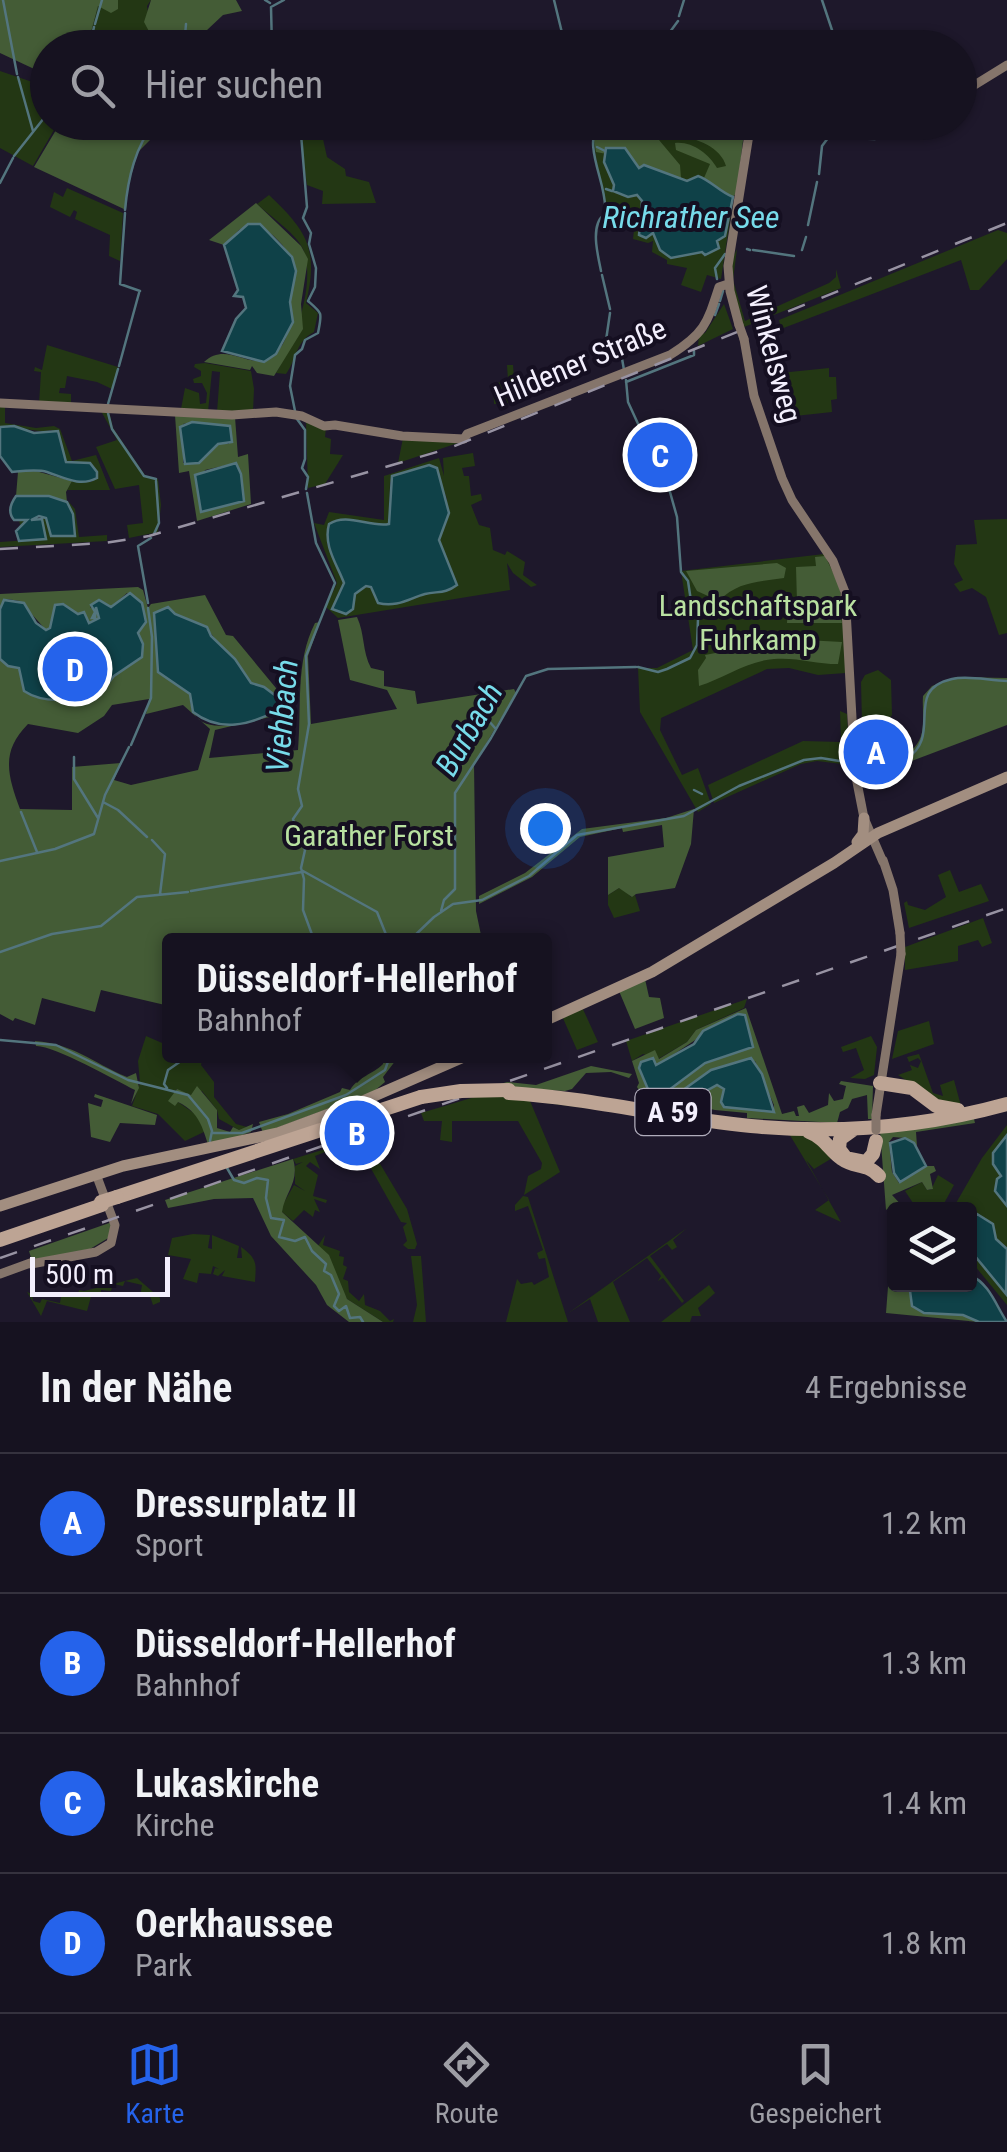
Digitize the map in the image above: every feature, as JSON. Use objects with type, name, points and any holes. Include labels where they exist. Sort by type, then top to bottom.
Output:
[{"type":"highway","name":"A 59","points":[[0,1238],[110,1202],[220,1157],[362,1116],[419,1084],[461,1094],[509,1091],[753,1122],[837,1125],[903,1121],[1007,1102]]},
{"type":"highway","points":[[883,1084],[916,1090],[942,1108],[969,1110]]},
{"type":"highway","points":[[883,1084],[909,1091],[916,1099],[914,1114],[903,1121]]},
{"type":"highway","name":"A 59","points":[[509,1091],[718,1122],[789,1128],[856,1128],[918,1122],[1007,1102]]},
{"type":"highway","points":[[789,1128],[818,1135],[844,1160],[872,1166]]},
{"type":"highway","points":[[856,1128],[842,1136],[839,1149],[849,1159],[872,1166]]},
{"type":"highway","points":[[872,1166],[876,1138]]},
{"type":"main road","points":[[977,83],[1007,64]]},
{"type":"main road","name":"Winkelsweg","points":[[747,140],[726,281],[754,396],[768,422],[782,478],[832,561],[847,602],[854,764],[870,832],[893,890],[900,933],[901,954],[876,1138]]},
{"type":"main road","name":"Hildener Straße","points":[[0,402],[232,415],[276,412],[402,436],[461,438],[466,432],[477,432],[686,346],[707,322],[717,291],[726,281]]},
{"type":"main road","points":[[552,1017],[641,978],[822,869],[870,832],[1007,777]]},
{"type":"main road","points":[[759,897],[775,898]]},
{"type":"main road","points":[[752,912],[768,914]]},
{"type":"main road","points":[[0,1207],[166,1158],[220,1157],[264,1134],[419,1084],[453,1063]]},
{"type":"main road","points":[[0,1274],[30,1264],[96,1252],[112,1240],[116,1229],[101,1176]]},
{"type":"green space","points":[[0,0],[118,0],[118,9],[111,13],[98,6],[92,30],[30,30],[30,67],[0,53]]},
{"type":"green space","points":[[118,0],[151,0],[147,6],[151,30],[92,30],[98,5],[118,9]]},
{"type":"green space","points":[[151,0],[236,0],[242,11],[223,15],[207,30],[148,30],[144,22]]},
{"type":"green space","points":[[0,71],[30,81],[30,140],[48,140],[33,166],[0,148]]},
{"type":"green space","points":[[50,140],[150,140],[138,152],[126,210],[34,167]]},
{"type":"green space","points":[[300,140],[323,140],[327,157],[345,169],[346,176],[369,182],[376,203],[322,204],[323,191],[307,185]]},
{"type":"green space","points":[[593,140],[742,140],[721,279],[707,275],[701,292],[681,285],[687,268],[667,264],[667,260],[652,252],[653,241],[633,239],[636,212],[606,214]],"holes":[[[607,154],[687,181],[704,253],[660,250],[655,234],[648,237],[638,230],[642,201],[637,195],[628,197],[613,191],[604,162]]]},
{"type":"green space","points":[[594,140],[659,140],[680,165],[681,178],[644,165],[640,168],[625,148],[611,147],[607,154],[596,152]]},
{"type":"green space","points":[[694,140],[743,140],[737,192],[733,197],[717,191],[704,178],[710,164],[676,150],[675,143],[688,144],[705,153],[717,168],[726,166],[716,151]]},
{"type":"green space","points":[[67,188],[123,213],[120,261],[109,256],[110,235],[75,219],[74,210],[70,217],[50,207],[54,192],[63,197]]},
{"type":"green space","points":[[269,195],[293,219],[307,242],[311,268],[306,303],[318,313],[314,332],[300,346],[286,374],[276,373],[302,312],[306,261],[293,236],[257,204]]},
{"type":"green space","points":[[256,203],[301,246],[308,259],[301,304],[303,329],[274,376],[257,373],[252,366],[250,370],[204,362],[222,354],[267,359],[283,344],[288,331],[295,274],[281,243],[254,223],[239,230],[224,245],[209,240]]},
{"type":"green space","points":[[998,230],[1007,233],[1007,259],[979,290],[970,290],[961,260],[781,329],[779,320]]},
{"type":"green space","points":[[737,249],[733,280],[745,321],[829,283],[836,277],[836,269],[841,288],[744,327],[732,277]]},
{"type":"green space","points":[[724,304],[733,329],[698,346],[699,335],[705,333]]},
{"type":"green space","points":[[47,345],[118,367],[112,389],[67,376],[65,388],[60,388],[59,393],[71,394],[71,405],[39,404],[41,372],[34,371],[35,367],[42,370]]},
{"type":"green space","points":[[195,364],[251,371],[253,412],[217,412],[220,372],[212,371],[208,412],[181,409],[185,388],[199,393],[200,404],[206,403],[202,383],[194,383],[193,379],[201,376]]},
{"type":"green space","points":[[507,365],[513,365],[514,378],[529,377],[521,381],[523,402],[494,404],[493,384],[508,380]]},
{"type":"green space","points":[[829,368],[829,377],[836,377],[837,399],[831,400],[832,412],[795,416],[780,373]]},
{"type":"green space","points":[[0,405],[5,407],[5,423],[60,429],[72,461],[96,455],[110,490],[67,490],[72,481],[92,482],[85,462],[66,462],[52,430],[0,427]]},
{"type":"green space","points":[[101,411],[109,411],[113,428],[147,478],[158,479],[158,532],[129,538],[127,525],[143,523],[139,485],[115,489],[96,447],[117,440]]},
{"type":"green space","points":[[175,415],[235,417],[238,457],[248,454],[251,504],[197,521],[189,471],[179,473]],"holes":[[[183,424],[229,426],[229,444],[217,444],[199,463],[183,463]],[[227,465],[244,498],[201,512],[197,487],[205,470]]]},
{"type":"green space","points":[[306,422],[326,428],[325,437],[331,439],[330,454],[343,455],[325,484],[308,488]]},
{"type":"green space","points":[[403,438],[464,441],[398,463]]},
{"type":"green space","points":[[473,453],[475,466],[462,468],[464,476],[469,476],[471,496],[481,494],[482,500],[471,505],[479,525],[490,528],[493,550],[505,555],[507,551],[525,562],[523,575],[537,585],[531,587],[507,563],[510,590],[338,618],[326,607],[337,583],[314,523],[324,525],[329,512],[384,520],[384,476],[439,458],[444,476],[443,458]],"holes":[[[435,466],[447,499],[439,540],[456,586],[380,605],[371,587],[365,586],[341,614],[333,609],[344,583],[327,544],[330,522],[389,524],[390,482]]]},
{"type":"green space","points":[[32,470],[72,481],[66,492],[67,502],[49,496],[16,496],[18,472]]},
{"type":"green space","points":[[68,501],[75,509],[79,537],[107,535],[107,541],[0,547],[0,542],[45,539],[42,519],[20,525],[19,520],[46,518],[51,536],[64,536],[75,526]]},
{"type":"green space","points":[[1007,519],[1007,633],[999,635],[986,597],[972,588],[960,592],[954,584],[963,580],[954,564],[956,545],[977,544],[974,520]]},
{"type":"green space","name":"Landschaftspark Fuhrkamp","points":[[824,554],[841,597],[846,673],[818,675],[789,668],[767,669],[661,718],[660,730],[682,775],[698,768],[711,804],[698,812],[640,712],[638,668],[657,668],[693,650],[681,571]]},
{"type":"green space","points":[[825,556],[839,585],[842,602],[797,602],[796,567],[816,566],[815,557]]},
{"type":"green space","points":[[777,563],[786,568],[784,578],[742,586],[719,601],[697,591],[686,571]]},
{"type":"green space","name":"Garather Forst","points":[[138,587],[143,590],[148,608],[151,604],[205,595],[226,635],[233,636],[295,711],[215,730],[209,758],[298,750],[304,653],[315,623],[320,622],[308,656],[311,724],[397,709],[387,690],[350,680],[338,620],[357,617],[371,668],[384,671],[384,686],[415,691],[417,704],[514,689],[516,693],[474,764],[476,911],[481,933],[162,933],[162,1004],[101,990],[95,1012],[42,998],[35,1025],[0,1014],[0,659],[19,668],[24,691],[46,700],[70,699],[104,685],[140,656],[143,652],[138,633],[145,624],[139,601],[127,593],[111,607],[96,602],[90,607],[96,611],[97,607],[99,618],[89,623],[81,614],[55,604],[50,628],[46,630],[20,601],[7,599],[0,609],[0,594]],"holes":[[[168,607],[174,614],[207,627],[249,681],[280,699],[281,707],[233,724],[220,726],[199,720],[210,729],[198,770],[131,785],[114,780],[121,763],[72,767],[72,810],[20,809],[12,786],[10,754],[28,724],[78,733],[104,716],[112,705],[149,699],[146,714],[183,705],[198,718],[191,707],[190,693],[158,672],[155,624]]]},
{"type":"green space","points":[[839,604],[842,623],[787,623],[788,605]]},
{"type":"green space","points":[[758,635],[767,652],[775,650],[769,638],[842,642],[838,664],[764,660],[699,686],[698,670],[705,655],[752,646],[754,636]]},
{"type":"green space","points":[[878,670],[891,680],[892,715],[880,730],[866,728],[862,723],[861,682],[865,675]]},
{"type":"green space","points":[[956,677],[1007,678],[1007,725],[901,765],[859,769],[858,761],[895,758],[911,751],[922,731],[923,696],[932,686]]},
{"type":"green space","points":[[840,711],[847,714],[850,765],[817,761],[801,764],[714,803],[708,785],[803,741],[841,742]]},
{"type":"green space","points":[[694,809],[691,844],[675,888],[632,897],[619,888],[608,895],[608,857],[664,847],[662,825],[623,832],[622,828],[580,837],[532,877],[479,904],[479,896],[525,873],[582,829],[666,818]]},
{"type":"green space","points":[[950,870],[959,892],[981,884],[989,901],[909,928],[904,903],[925,910],[946,897],[938,875]]},
{"type":"green space","points":[[619,888],[631,897],[635,895],[640,911],[614,918],[608,895]]},
{"type":"green space","points":[[983,918],[992,943],[982,947],[978,940],[958,946],[958,961],[905,970],[905,947]]},
{"type":"green space","points":[[645,979],[649,997],[660,998],[664,1018],[635,1029],[619,991]]},
{"type":"green space","points":[[747,999],[744,1008],[696,1030],[687,1042],[658,1059],[643,1054],[632,1061],[626,1041]]},
{"type":"green space","points":[[582,1007],[598,1042],[577,1050],[562,1016]]},
{"type":"green space","points":[[746,1008],[782,1114],[794,1111],[799,1116],[797,1107],[804,1105],[809,1113],[828,1105],[829,1093],[834,1101],[843,1099],[846,1086],[839,1084],[841,1081],[873,1086],[872,1119],[868,1119],[867,1095],[852,1099],[848,1108],[840,1112],[837,1123],[747,1118],[747,1113],[667,1099],[660,1105],[683,1111],[662,1107],[651,1102],[637,1087],[632,1061],[655,1050],[659,1059],[687,1042],[696,1030]],"holes":[[[743,1014],[753,1047],[705,1063],[665,1093],[656,1097],[650,1094],[639,1065],[656,1066],[733,1015]],[[755,1061],[774,1112],[724,1107],[724,1089],[717,1085],[684,1097],[683,1090],[711,1070]]]},
{"type":"green space","points":[[929,1021],[934,1044],[892,1059],[898,1031]]},
{"type":"green space","points":[[146,1036],[162,1043],[162,1063],[201,1063],[214,1082],[214,1097],[236,1124],[247,1127],[239,1130],[219,1119],[202,1091],[191,1095],[176,1089],[178,1102],[198,1116],[206,1131],[185,1141],[158,1114],[132,1106],[140,1083],[138,1061]]},
{"type":"green space","points":[[871,1036],[877,1047],[874,1075],[850,1078],[864,1070],[856,1048],[843,1052],[841,1047]]},
{"type":"green space","points":[[35,1041],[72,1050],[127,1077],[136,1073],[139,1088],[131,1104],[135,1090],[70,1057],[36,1046]]},
{"type":"green space","points":[[919,1054],[933,1093],[943,1096],[940,1085],[954,1080],[961,1106],[936,1098],[898,1075],[912,1070],[910,1065],[918,1068],[918,1058],[909,1062],[907,1057]]},
{"type":"green space","points":[[394,1063],[383,1077],[385,1082],[373,1092],[263,1133],[259,1122],[288,1114],[342,1088],[350,1090],[383,1064]]},
{"type":"green space","points":[[591,1066],[632,1074],[629,1078],[611,1072],[586,1073],[572,1089],[565,1091],[491,1087],[507,1082],[536,1085]]},
{"type":"green space","points":[[197,1086],[217,1110],[217,1128],[230,1132],[233,1127],[239,1130],[253,1124],[251,1132],[209,1147],[196,1116],[178,1102],[175,1106],[168,1101],[177,1089],[191,1095]]},
{"type":"green space","points":[[95,1094],[157,1115],[155,1125],[120,1123],[110,1142],[91,1137],[88,1103],[101,1107],[103,1100]]},
{"type":"green space","points":[[512,1095],[805,1132],[834,1157],[814,1169],[806,1160],[822,1189],[788,1132],[659,1118],[657,1129],[653,1128],[654,1121],[640,1115],[530,1101],[560,1172],[524,1195],[528,1176],[541,1169],[542,1163],[518,1121],[452,1121],[452,1142],[440,1140],[442,1121],[424,1121],[421,1113],[478,1096]]},
{"type":"green space","points":[[973,1115],[975,1123],[916,1132],[917,1146],[905,1138],[893,1137],[889,1142],[892,1172],[899,1183],[926,1166],[934,1166],[936,1171],[930,1174],[933,1189],[927,1190],[922,1182],[892,1195],[898,1202],[887,1202],[886,1210],[880,1130]]},
{"type":"green space","points":[[1007,1125],[1007,1305],[977,1269],[977,1202],[957,1202]]},
{"type":"green space","points":[[361,1138],[315,1156],[320,1169],[310,1162],[306,1166],[318,1175],[313,1196],[327,1200],[326,1203],[314,1199],[320,1212],[315,1210],[313,1217],[304,1210],[293,1221],[282,1212],[294,1185],[305,1191],[295,1184],[295,1166],[303,1162],[296,1164],[293,1159]]},
{"type":"green space","points":[[293,1159],[293,1181],[282,1212],[329,1255],[347,1299],[383,1322],[349,1322],[327,1305],[316,1285],[271,1236],[253,1198],[214,1199],[168,1208],[165,1200]]},
{"type":"green space","points":[[375,1161],[407,1209],[415,1249],[403,1245],[407,1241],[403,1227],[407,1223],[401,1222],[369,1165]]},
{"type":"green space","points":[[938,1175],[954,1185],[945,1202],[912,1202],[905,1191],[922,1182],[931,1190]]},
{"type":"green space","points":[[523,1196],[528,1197],[568,1322],[506,1322],[517,1279],[521,1284],[534,1285],[549,1277],[545,1258],[539,1259],[537,1253],[543,1250],[528,1206],[515,1211]]},
{"type":"green space","points":[[829,1200],[841,1222],[815,1210]]},
{"type":"green space","points":[[112,1222],[110,1237],[90,1249],[32,1261],[29,1251]]},
{"type":"green space","points":[[687,1228],[673,1240],[677,1247],[672,1250],[667,1244],[650,1256],[682,1303],[663,1278],[658,1281],[661,1276],[647,1258],[613,1282],[630,1322],[598,1322],[590,1299],[567,1314]]},
{"type":"green space","points":[[210,1235],[208,1248],[212,1249],[212,1235],[239,1246],[237,1258],[242,1258],[241,1247],[247,1251],[255,1262],[255,1282],[222,1276],[225,1270],[218,1276],[213,1274],[215,1268],[219,1269],[213,1266],[211,1274],[199,1273],[197,1283],[183,1279],[191,1259],[168,1255],[172,1238]]},
{"type":"green space","points":[[325,1235],[323,1245],[340,1251],[339,1256],[344,1257],[343,1265],[347,1267],[343,1279],[348,1281],[349,1292],[359,1301],[364,1294],[365,1305],[380,1311],[390,1321],[394,1319],[393,1322],[383,1322],[347,1299],[318,1246]]},
{"type":"green space","points":[[411,1256],[421,1256],[426,1322],[413,1322],[417,1305]]},
{"type":"green space","points":[[137,1278],[160,1302],[153,1305],[150,1296],[140,1297],[142,1285],[125,1281],[123,1286],[113,1284],[111,1291],[101,1290],[101,1295],[92,1293],[87,1311],[47,1301],[41,1316],[27,1292],[32,1294],[33,1301],[40,1303],[42,1299],[60,1303],[61,1297],[77,1297],[79,1290]]},
{"type":"green space","points":[[709,1285],[715,1293],[698,1308],[701,1316],[692,1316],[690,1322],[661,1322]]},
{"type":"green space","points":[[888,1292],[910,1292],[910,1300],[924,1313],[964,1315],[979,1322],[886,1313]]},
{"type":"water","name":"Richrather See","points":[[606,148],[625,148],[639,168],[644,165],[687,181],[698,176],[733,197],[725,236],[717,241],[719,248],[705,255],[702,252],[671,258],[660,250],[653,233],[646,238],[639,235],[642,201],[637,195],[628,197],[613,191],[604,162]]},
{"type":"water","points":[[248,224],[260,224],[292,257],[296,271],[290,302],[293,322],[276,354],[264,362],[222,351],[236,319],[246,308],[243,297],[234,296],[238,290],[224,245]]},
{"type":"water","points":[[192,422],[230,426],[232,442],[218,444],[199,463],[185,464],[180,427]]},
{"type":"water","points":[[14,426],[34,433],[58,431],[66,462],[90,463],[97,478],[78,482],[43,471],[12,472],[0,456],[0,427]]},
{"type":"water","points":[[236,463],[244,501],[201,512],[195,475]]},
{"type":"water","points":[[429,465],[437,468],[449,513],[439,540],[457,585],[391,604],[378,603],[371,587],[366,586],[355,594],[353,609],[346,614],[332,609],[344,583],[329,547],[329,524],[351,520],[389,524],[392,476]]},
{"type":"water","points":[[16,496],[49,496],[67,502],[73,514],[75,536],[51,536],[46,518],[39,516],[31,520],[42,519],[46,539],[19,541],[16,531],[27,520],[12,517],[10,508]]},
{"type":"water","points":[[130,593],[142,603],[146,622],[138,633],[143,644],[142,657],[114,676],[101,692],[61,700],[41,698],[24,691],[19,668],[0,659],[0,609],[4,600],[24,603],[36,623],[46,630],[50,628],[55,605],[63,604],[78,614],[84,612],[89,623],[99,618],[96,607],[95,618],[92,618],[95,612],[91,605],[99,600],[111,607]]},
{"type":"water","points":[[168,607],[175,614],[207,627],[251,683],[280,699],[278,710],[257,720],[224,725],[193,712],[190,694],[158,672],[154,613]]},
{"type":"water","points":[[738,1014],[745,1015],[753,1047],[705,1063],[665,1093],[656,1097],[650,1094],[639,1068],[641,1062],[653,1058],[656,1065],[694,1044],[703,1031]]},
{"type":"water","points":[[751,1058],[762,1074],[774,1112],[724,1107],[724,1089],[717,1085],[697,1096],[684,1097],[683,1090],[711,1070]]},
{"type":"water","points":[[1007,1135],[1007,1206],[995,1191],[1001,1176],[993,1164],[993,1153]]},
{"type":"water","points":[[905,1138],[914,1143],[926,1166],[900,1182],[894,1173],[890,1143]]},
{"type":"water","points":[[977,1214],[993,1224],[996,1239],[1007,1249],[1006,1294],[977,1259]]},
{"type":"water","points":[[977,1279],[1007,1322],[979,1322],[963,1315],[924,1313],[912,1306],[910,1292],[977,1292]]},
{"type":"waterway","points":[[3,0],[17,74]]},
{"type":"waterway","points":[[95,24],[102,0]]},
{"type":"waterway","points":[[265,0],[270,3]]},
{"type":"waterway","name":"Viehbach","points":[[272,30],[271,7],[284,0]]},
{"type":"waterway","points":[[554,0],[561,30]]},
{"type":"waterway","name":"Burbach","points":[[679,16],[684,0]]},
{"type":"waterway","points":[[822,0],[832,30]]},
{"type":"waterway","name":"Burbach","points":[[671,30],[678,21]]},
{"type":"waterway","points":[[186,24],[186,30]]},
{"type":"waterway","points":[[18,77],[30,120]]},
{"type":"waterway","points":[[14,156],[30,136]]},
{"type":"waterway","points":[[125,210],[134,163],[143,140]]},
{"type":"waterway","name":"Viehbach","points":[[295,411],[290,386],[295,355],[305,340],[318,333],[321,317],[308,301],[315,287],[316,268],[309,244],[311,233],[303,218],[307,207],[301,140]]},
{"type":"waterway","name":"Burbach","points":[[593,140],[605,199],[605,213],[596,234],[601,271]]},
{"type":"waterway","points":[[819,174],[822,146],[826,140]]},
{"type":"waterway","points":[[597,147],[605,151]]},
{"type":"waterway","points":[[0,183],[13,158]]},
{"type":"waterway","points":[[808,225],[817,182]]},
{"type":"waterway","points":[[606,189],[612,191]]},
{"type":"waterway","points":[[125,213],[120,284],[140,291]]},
{"type":"waterway","points":[[802,250],[806,237]]},
{"type":"waterway","points":[[753,250],[794,256]]},
{"type":"waterway","points":[[717,279],[715,268],[725,254]]},
{"type":"waterway","name":"Burbach","points":[[602,275],[610,309]]},
{"type":"waterway","points":[[720,301],[723,291]]},
{"type":"waterway","points":[[119,366],[139,293]]},
{"type":"waterway","points":[[715,315],[719,304]]},
{"type":"waterway","name":"Burbach","points":[[610,313],[605,347],[620,347],[624,370]]},
{"type":"waterway","points":[[626,382],[694,355],[694,351]]},
{"type":"waterway","points":[[108,404],[118,369]]},
{"type":"waterway","name":"Burbach","points":[[626,380],[628,402],[645,439]]},
{"type":"waterway","points":[[108,413],[112,429],[144,476],[156,479]]},
{"type":"waterway","name":"Viehbach","points":[[297,419],[305,430],[302,468],[308,477],[306,489]]},
{"type":"waterway","name":"Burbach","points":[[638,667],[658,672],[667,669],[690,658],[697,645],[698,619],[692,608],[688,581],[681,572],[677,517],[668,485],[648,444]]},
{"type":"waterway","points":[[154,534],[159,523],[156,481]]},
{"type":"waterway","name":"Viehbach","points":[[307,493],[316,543],[335,583],[306,656],[309,724],[298,789],[302,806],[293,819],[297,833],[293,840],[297,845],[301,842],[305,850],[301,868],[303,910],[311,933]]},
{"type":"waterway","points":[[148,603],[138,546],[151,538]]},
{"type":"waterway","points":[[131,745],[151,698],[152,637],[148,608]]},
{"type":"waterway","name":"Burbach","points":[[441,911],[444,900],[455,889],[455,793],[526,676],[548,669],[636,667]]},
{"type":"waterway","points":[[860,764],[901,761],[917,749],[922,738],[925,703],[937,685],[959,678],[1007,681]]},
{"type":"waterway","points":[[495,728],[488,720],[496,698]]},
{"type":"waterway","points":[[461,762],[488,721]]},
{"type":"waterway","points":[[0,861],[55,849],[94,834],[105,795],[129,747]]},
{"type":"waterway","points":[[74,757],[74,779],[98,818]]},
{"type":"waterway","points":[[417,933],[453,904],[482,900],[529,876],[577,835],[684,816],[739,786],[804,760],[821,758],[852,763]]},
{"type":"waterway","points":[[694,790],[702,794]]},
{"type":"waterway","points":[[103,802],[118,810],[147,837]]},
{"type":"waterway","points":[[21,812],[37,852]]},
{"type":"waterway","points":[[152,840],[165,854],[160,894]]},
{"type":"waterway","points":[[303,871],[377,912],[385,933]]},
{"type":"waterway","points":[[191,891],[302,872]]},
{"type":"waterway","points":[[0,952],[52,934],[101,926],[137,897],[188,892]]},
{"type":"waterway","points":[[0,1040],[56,1045],[128,1080],[188,1095],[208,1119],[210,1141]]},
{"type":"waterway","name":"Viehbach","points":[[167,1088],[164,1084],[168,1070],[178,1063]]},
{"type":"waterway","points":[[213,1133],[242,1133],[346,1095],[385,1070],[388,1063]]},
{"type":"waterway","points":[[227,1168],[234,1180],[244,1183],[257,1178],[268,1180],[266,1198],[271,1218],[284,1220],[279,1237],[295,1241],[305,1237],[312,1251],[326,1264],[324,1271],[331,1275],[339,1294],[334,1306],[339,1311],[346,1306],[350,1318],[360,1317],[363,1322]]},
{"type":"railway","points":[[0,549],[105,543],[149,536],[447,449],[1007,223]]},
{"type":"railway","points":[[0,1258],[1007,908]]},
{"type":"place","name":"Lukaskirche","points":[[660,455]]},
{"type":"place","name":"Oerkhaussee","points":[[75,669]]},
{"type":"place","name":"Dressurplatz II","points":[[876,752]]},
{"type":"place","name":"Düsseldorf-Hellerhof","points":[[357,1133]]}]
